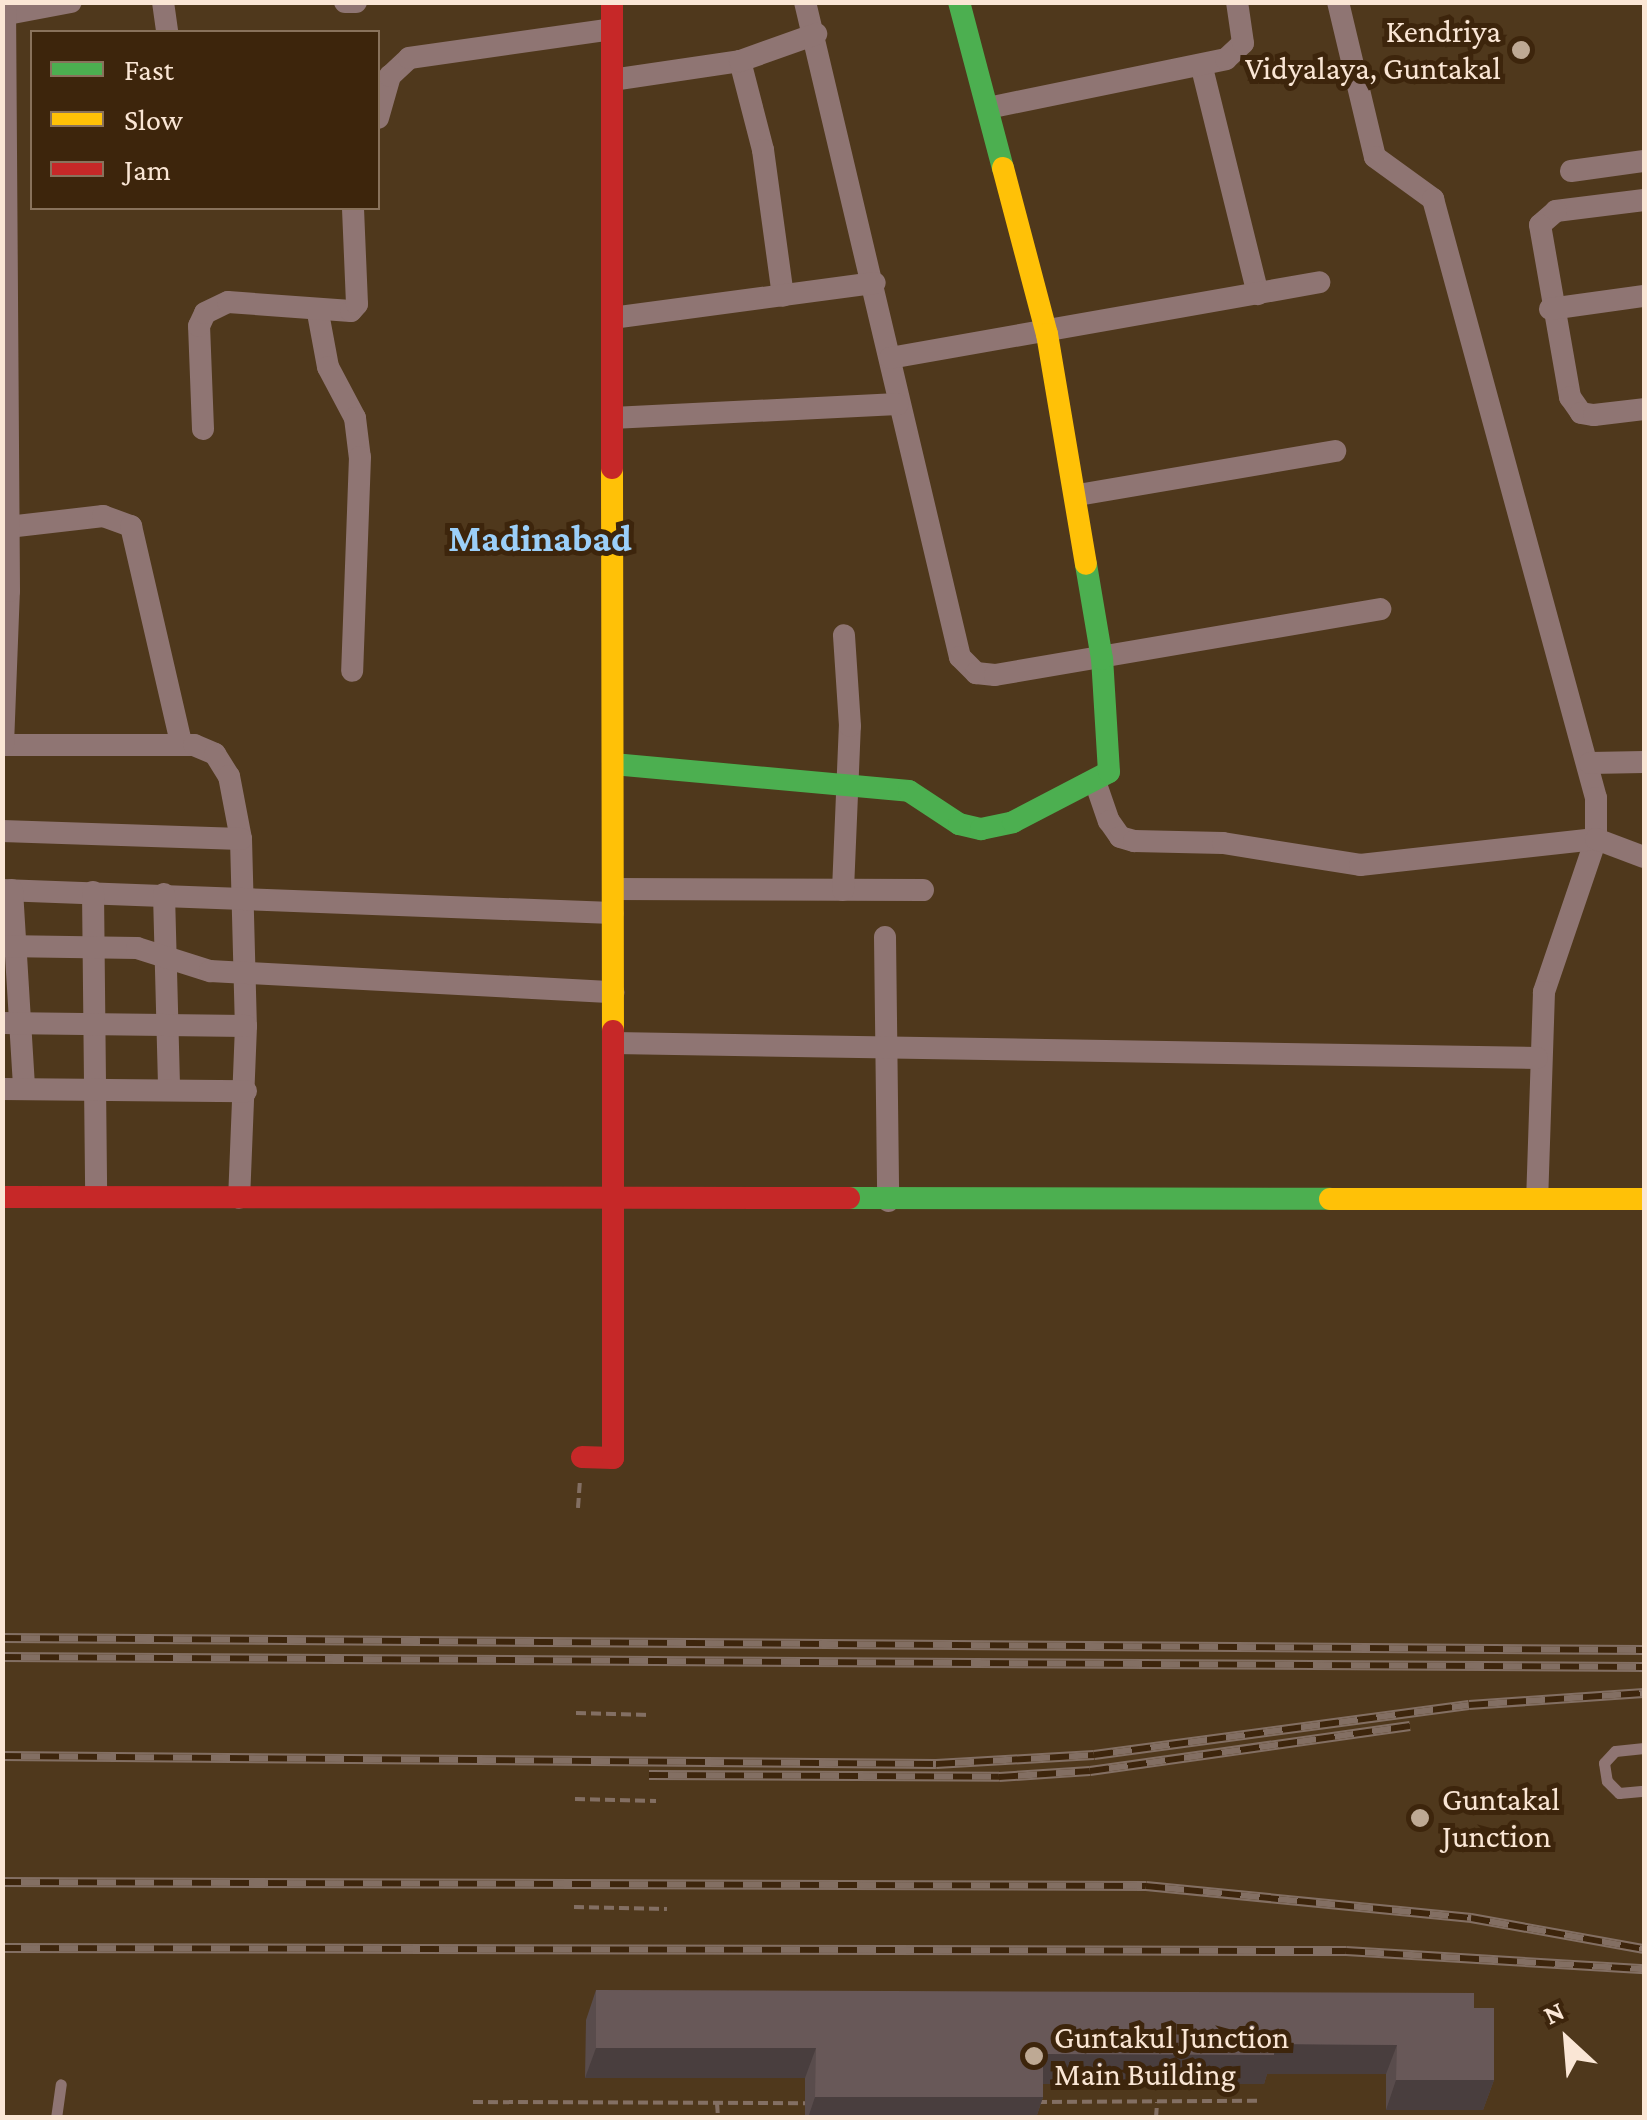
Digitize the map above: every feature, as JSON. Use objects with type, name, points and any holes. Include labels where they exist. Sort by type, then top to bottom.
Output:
[{"type":"street","points":[[71,2],[4,10],[21,142],[5,452],[8,526],[3,745],[181,744],[215,754],[229,776],[241,839],[245,974],[246,1090],[239,1198]]},
{"type":"street","points":[[164,2],[167,30]]},
{"type":"street","points":[[346,2],[356,2]]},
{"type":"street","points":[[582,1457],[614,1458],[612,2]]},
{"type":"street","points":[[805,2],[816,34],[875,284],[898,404],[960,656],[976,673],[995,675],[1102,659],[1380,608]]},
{"type":"street","points":[[613,764],[910,790],[959,824],[981,829],[1013,822],[1096,784],[1112,756],[1078,495],[1047,334],[959,2]]},
{"type":"street","points":[[988,108],[1202,68],[1243,43],[1237,2]]},
{"type":"street","points":[[1338,2],[1375,157],[1432,200],[1590,764],[1596,839],[1560,931],[1544,992],[1538,1058],[1537,1199]]},
{"type":"street","points":[[380,111],[390,76],[409,58],[612,29]]},
{"type":"street","points":[[612,80],[740,61],[816,34]]},
{"type":"street","points":[[740,61],[763,150],[782,296]]},
{"type":"street","points":[[1202,68],[1258,294]]},
{"type":"street","points":[[1571,171],[1644,162]]},
{"type":"street","points":[[1644,200],[1544,216],[1540,225],[1550,308],[1566,387],[1581,413],[1644,410]]},
{"type":"street","points":[[203,429],[199,326],[205,313],[228,302],[342,314],[356,304],[354,210]]},
{"type":"street","points":[[890,358],[1047,334],[1318,282]]},
{"type":"street","points":[[612,318],[875,284]]},
{"type":"street","points":[[1550,308],[1644,296]]},
{"type":"street","points":[[318,313],[328,367],[356,418],[360,457],[352,671]]},
{"type":"street","points":[[612,418],[898,404]]},
{"type":"street","points":[[1078,495],[1334,451]]},
{"type":"street","points":[[8,526],[103,516],[131,526],[181,744]]},
{"type":"street","points":[[843,890],[849,785],[844,635]]},
{"type":"street","points":[[1590,764],[1644,762]]},
{"type":"street","points":[[1096,784],[1109,821],[1134,842],[1223,843],[1320,862],[1404,863],[1596,839],[1644,857]]},
{"type":"street","points":[[2,831],[241,839]]},
{"type":"street","points":[[613,889],[923,890]]},
{"type":"street","points":[[246,1090],[13,1089],[7,890],[613,913]]},
{"type":"street","points":[[93,892],[96,1197]]},
{"type":"street","points":[[164,894],[169,1088]]},
{"type":"street","points":[[885,937],[888,1201]]},
{"type":"street","points":[[9,946],[94,946],[165,956],[210,971],[245,974],[613,992]]},
{"type":"street","points":[[11,1023],[246,1026]]},
{"type":"street","points":[[614,1043],[1538,1058]]},
{"type":"street","points":[[2,1197],[613,1202],[1644,1199]]},
{"type":"lane","points":[[1644,1748],[1615,1751],[1604,1764],[1607,1781],[1619,1793],[1644,1791]]},
{"type":"lane","points":[[56,2118],[60,2084]]},
{"type":"path","points":[[576,1713],[651,1715]]},
{"type":"path","points":[[575,1799],[656,1800]]},
{"type":"path","points":[[574,1907],[668,1909]]},
{"type":"path","points":[[1029,2102],[1257,2101]]},
{"type":"path","points":[[473,2102],[816,2103]]},
{"type":"path","points":[[1156,2118],[1157,2102]]},
{"type":"path","points":[[717,2103],[718,2118]]},
{"type":"building","points":[[596,1990],[1474,1993],[1474,2008],[1494,2008],[1494,2080],[1396,2080],[1397,2045],[1275,2044],[1274,2055],[1043,2054],[1043,2097],[815,2097],[816,2048],[596,2048]]},
{"type":"railway","points":[[2,1638],[1644,1650]]},
{"type":"railway","points":[[2,1657],[1644,1667]]},
{"type":"railway","points":[[2,1756],[936,1764],[1094,1755],[1469,1705],[1644,1693]]},
{"type":"railway","points":[[649,1775],[999,1777],[1090,1771],[1410,1726]]},
{"type":"railway","points":[[2,1882],[1146,1886],[1471,1918],[1644,1949]]},
{"type":"railway","points":[[2,1948],[1346,1951],[1644,1969]]},
{"type":"traffic: fast","points":[[959,2],[1003,168]]},
{"type":"traffic: fast","points":[[613,764],[909,791],[959,824],[981,829],[1013,822],[1109,772],[1102,659],[1086,564]]},
{"type":"traffic: fast","points":[[849,1198],[1330,1199]]},
{"type":"traffic: slow","points":[[1003,168],[1047,334],[1086,564]]},
{"type":"traffic: slow","points":[[612,468],[613,1031]]},
{"type":"traffic: slow","points":[[1330,1199],[1644,1199]]},
{"type":"traffic: jam","points":[[612,2],[612,468]]},
{"type":"traffic: jam","points":[[582,1457],[613,1458],[613,1031]]},
{"type":"traffic: jam","points":[[2,1197],[849,1198]]},
{"type":"place","name":"Kendriya Vidyalaya, Guntakal","points":[[1521,50]]},
{"type":"place","name":"Guntakal Junction","points":[[1420,1818]]},
{"type":"place","name":"Guntakul Junction Main Building","points":[[1034,2056]]},
{"type":"district","name":"Madinabad","points":[[540,539]]}]
